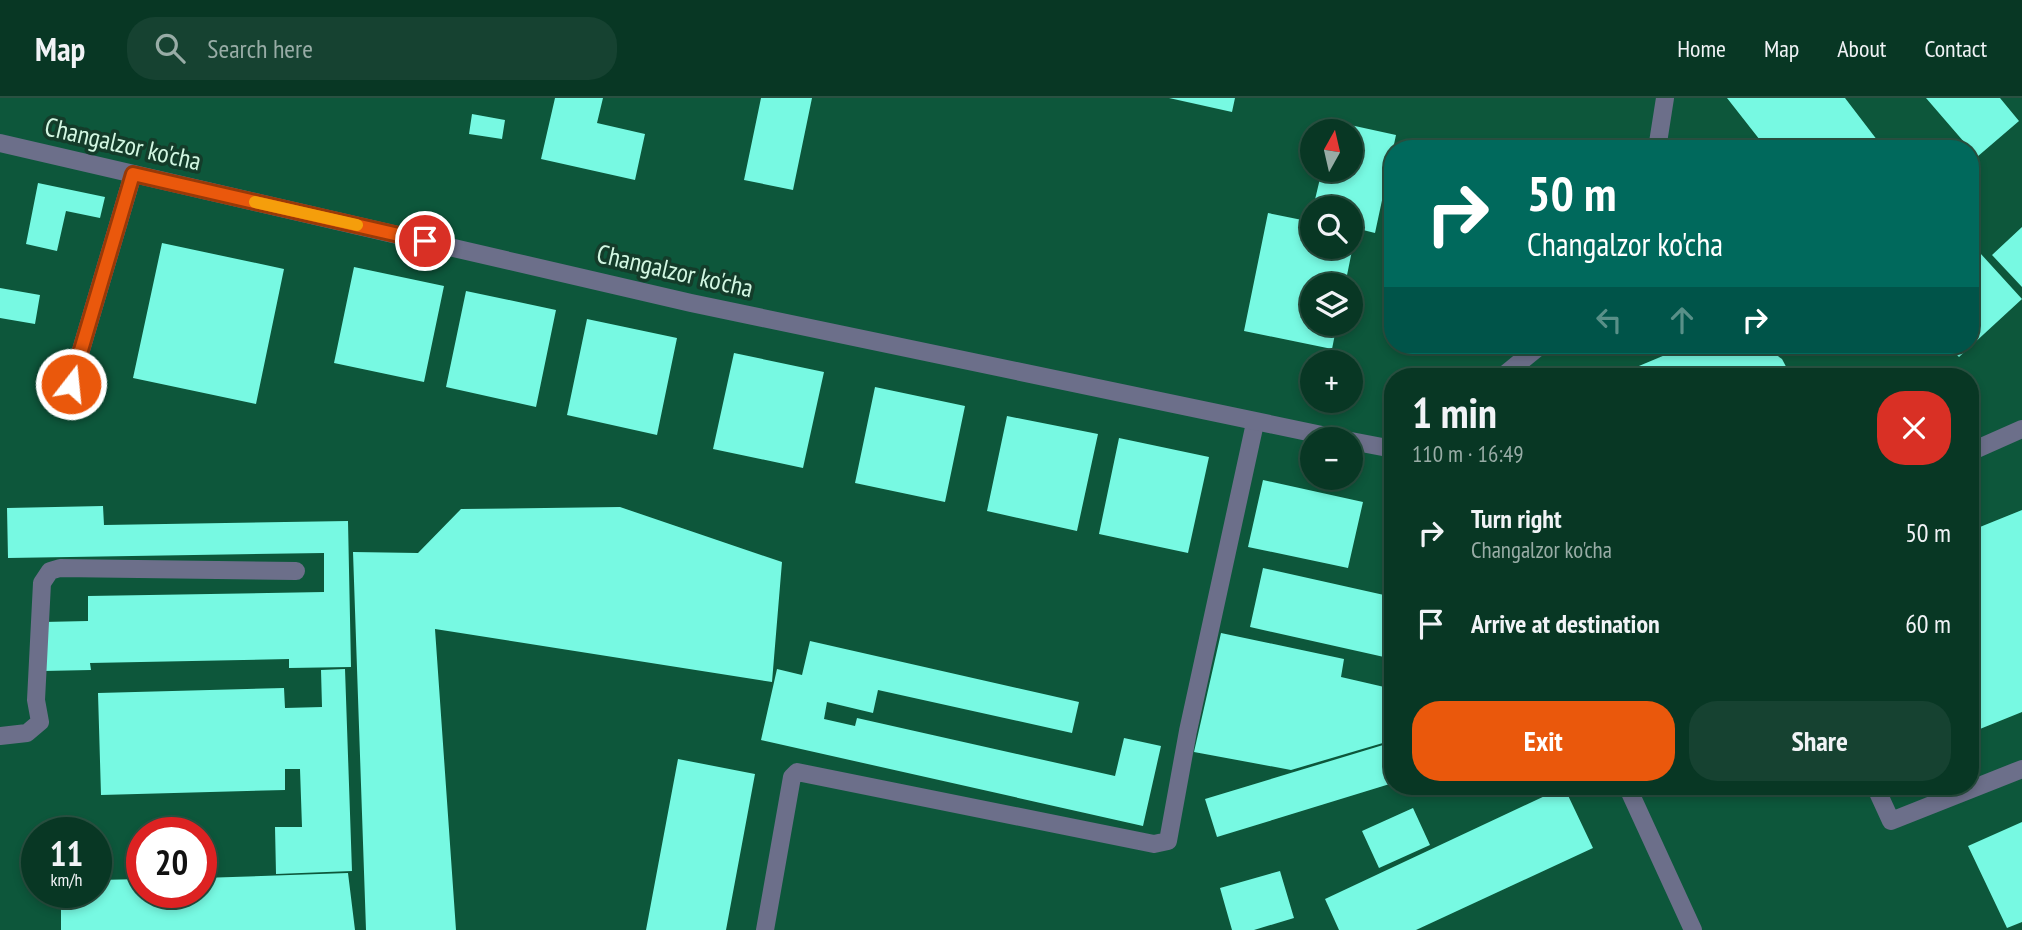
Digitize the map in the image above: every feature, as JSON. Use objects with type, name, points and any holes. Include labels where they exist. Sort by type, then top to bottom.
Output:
[{"type":"street","points":[[1658,140],[1665,98]]},
{"type":"street","name":"Changalzor ko'cha","points":[[0,143],[691,303],[1300,431]]},
{"type":"street","points":[[71,384],[133,174]]},
{"type":"street","points":[[1513,368],[1530,354]]},
{"type":"street","points":[[765,930],[792,778],[797,772],[1154,844],[1168,841],[1188,731],[1255,423]]},
{"type":"street","points":[[1979,448],[2022,429]]},
{"type":"street","points":[[1363,443],[1384,447]]},
{"type":"street","points":[[0,736],[27,733],[40,722],[36,700],[42,583],[50,571],[60,568],[296,570]]},
{"type":"street","points":[[1979,786],[2022,769]]},
{"type":"street","points":[[1631,795],[1693,930]]},
{"type":"street","points":[[1879,795],[1891,821],[1956,795]]},
{"type":"shaded area","points":[[0,98],[2022,98],[2022,930],[0,930]]},
{"type":"building","points":[[555,98],[603,98],[597,123],[645,134],[635,180],[541,159]]},
{"type":"building","points":[[761,98],[812,98],[793,190],[744,180]]},
{"type":"building","points":[[1169,98],[1235,98],[1232,112]]},
{"type":"building","points":[[1727,98],[1845,98],[1877,140],[1760,140]]},
{"type":"building","points":[[1926,98],[2000,98],[2019,121],[1979,155],[1979,140],[1962,140]]},
{"type":"building","points":[[472,114],[505,120],[502,139],[469,134]]},
{"type":"building","points":[[1363,128],[1396,135],[1395,140],[1384,140],[1384,191],[1375,233],[1363,230],[1363,196],[1316,196],[1319,182],[1363,182]]},
{"type":"building","points":[[38,183],[105,197],[100,218],[66,211],[57,251],[26,244]]},
{"type":"building","points":[[1268,213],[1300,220],[1300,259],[1350,259],[1347,273],[1300,273],[1300,336],[1335,336],[1332,349],[1244,331]]},
{"type":"building","points":[[2022,227],[2022,287],[1992,255]]},
{"type":"building","points":[[162,243],[284,269],[256,404],[133,378]]},
{"type":"building","points":[[1979,252],[2022,299],[1979,339]]},
{"type":"building","points":[[354,267],[444,286],[424,382],[334,363]]},
{"type":"building","points":[[0,288],[40,295],[35,324],[0,318]]},
{"type":"building","points":[[466,291],[556,310],[536,407],[446,387]]},
{"type":"building","points":[[587,319],[677,338],[657,435],[567,415]]},
{"type":"building","points":[[734,353],[824,372],[803,468],[713,449]]},
{"type":"building","points":[[1668,354],[1775,354],[1782,359],[1787,368],[1634,368]]},
{"type":"building","points":[[875,387],[965,406],[945,502],[855,483]]},
{"type":"building","points":[[1007,416],[1098,434],[1077,531],[987,511]]},
{"type":"building","points":[[1119,438],[1209,457],[1188,553],[1099,534]]},
{"type":"building","points":[[1263,480],[1363,502],[1348,568],[1248,547]]},
{"type":"building","points":[[103,506],[104,525],[348,521],[351,667],[289,668],[289,659],[90,663],[91,670],[43,671],[43,622],[88,621],[88,596],[324,592],[324,553],[8,558],[7,508]]},
{"type":"building","points":[[620,507],[782,562],[772,682],[435,629],[456,930],[366,930],[353,552],[418,553],[461,509]]},
{"type":"building","points":[[2022,510],[2022,712],[1979,729],[1979,527]]},
{"type":"building","points":[[1263,568],[1384,595],[1384,657],[1250,627]]},
{"type":"building","points":[[1221,633],[1344,659],[1341,677],[1384,687],[1384,743],[1291,770],[1194,752]]},
{"type":"building","points":[[810,641],[1079,702],[1072,733],[878,690],[873,713],[827,702],[824,719],[855,726],[857,718],[1115,776],[1124,738],[1161,746],[1143,826],[761,740],[777,669],[802,675]]},
{"type":"building","points":[[345,669],[352,871],[276,874],[275,827],[302,827],[300,769],[285,769],[285,790],[101,795],[98,693],[284,688],[285,708],[322,707],[321,670]]},
{"type":"building","points":[[1384,745],[1384,786],[1217,837],[1205,799]]},
{"type":"building","points":[[678,759],[755,774],[726,930],[646,930]]},
{"type":"building","points":[[1547,795],[1568,795],[1593,848],[1416,930],[1339,930],[1325,899]]},
{"type":"building","points":[[1413,808],[1430,845],[1379,868],[1362,831]]},
{"type":"building","points":[[2022,822],[2022,922],[2007,928],[1968,846]]},
{"type":"building","points":[[1280,871],[1294,918],[1254,930],[1232,930],[1220,888]]},
{"type":"building","points":[[348,873],[355,930],[61,930],[61,908],[112,908],[112,880],[126,879],[126,908],[217,908],[217,877]]},
{"type":"slow traffic","points":[[255,202],[357,225]]},
{"type":"route","points":[[71,384],[133,174],[425,241]]}]
